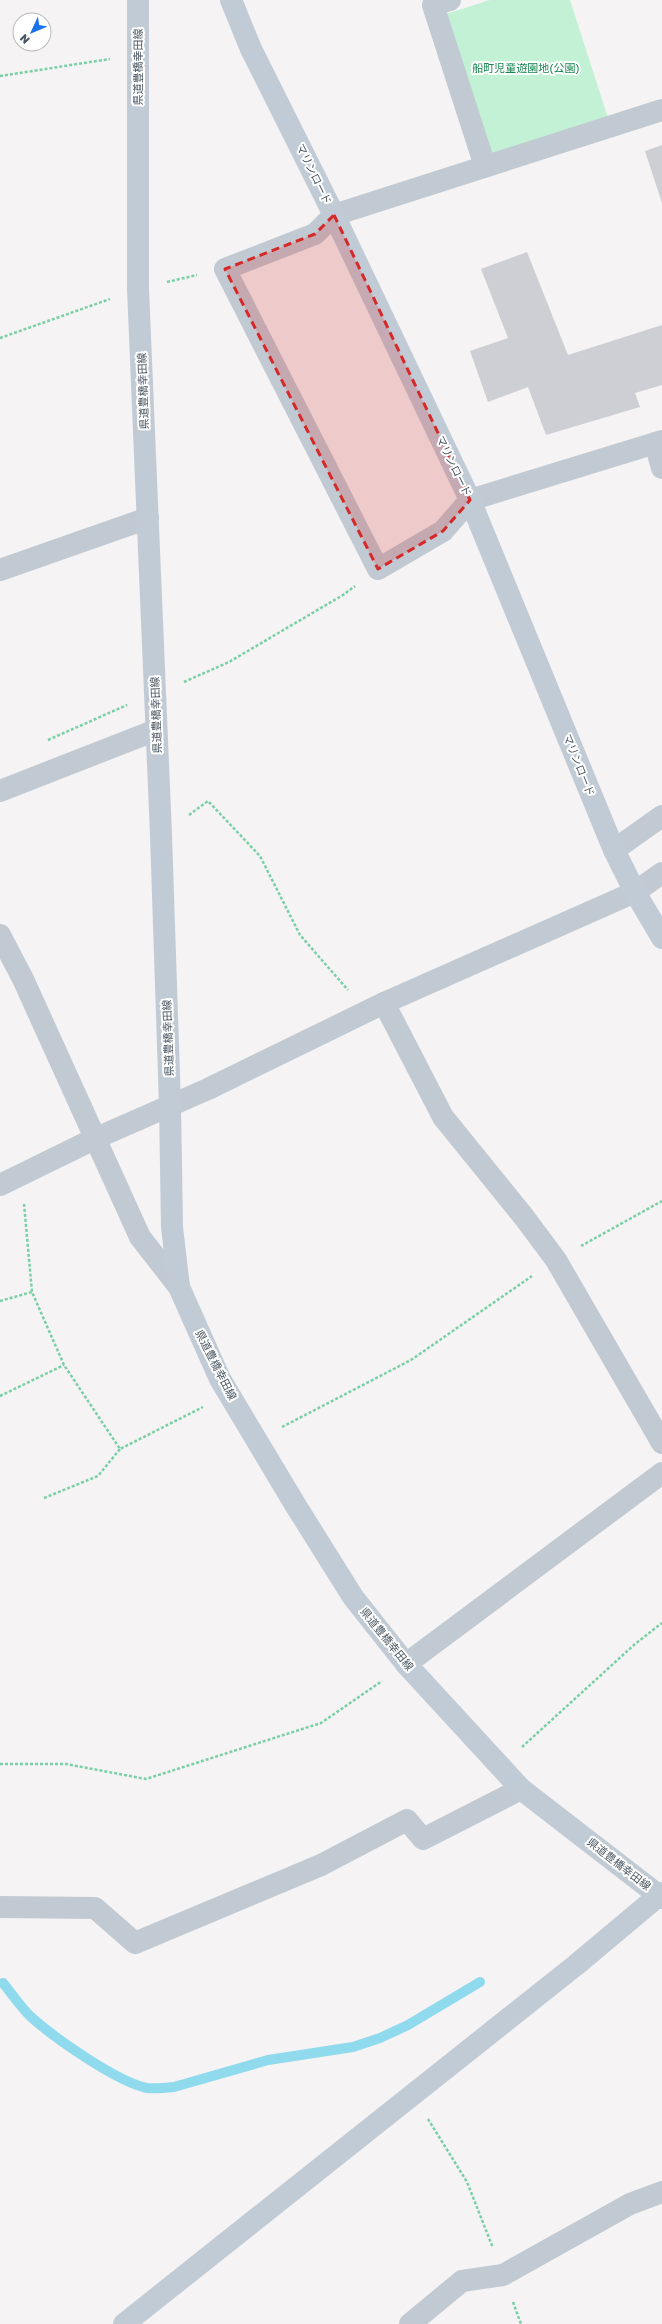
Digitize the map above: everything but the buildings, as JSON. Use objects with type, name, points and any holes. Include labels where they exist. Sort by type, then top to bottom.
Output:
[{"type":"main road","name":"県道豊橋幸田線","points":[[138,0],[138,289],[161,835],[170,1105],[172,1227],[179,1288],[229,1394],[296,1506],[353,1597],[406,1664],[521,1789],[661,1896]]},
{"type":"main road","name":"マリンロード","points":[[231,0],[251,49],[334,215],[470,500],[614,850],[635,892],[662,938]]},
{"type":"main road","points":[[124,2324],[661,1896]]},
{"type":"street","points":[[450,0],[433,5],[485,166]]},
{"type":"street","points":[[662,110],[334,215],[315,234],[225,269],[378,569],[443,531],[470,500],[658,442],[662,468]]},
{"type":"street","points":[[0,570],[148,518]]},
{"type":"street","points":[[0,791],[156,730]]},
{"type":"street","points":[[614,850],[662,816]]},
{"type":"street","points":[[0,1185],[94,1139],[170,1105],[376,1007],[635,892],[662,873]]},
{"type":"street","points":[[0,935],[23,980],[94,1139],[140,1237],[179,1288]]},
{"type":"street","points":[[376,1007],[443,1117],[524,1217],[556,1260],[662,1443]]},
{"type":"street","points":[[406,1664],[662,1473]]},
{"type":"street","points":[[0,1907],[96,1908],[135,1943],[322,1865],[408,1820],[423,1839],[521,1789]]},
{"type":"street","points":[[410,2324],[462,2281],[503,2275],[630,2204],[662,2192]]},
{"type":"path","points":[[0,76],[138,54]]},
{"type":"path","points":[[181,683],[229,662],[343,595],[378,569]]},
{"type":"path","points":[[88,722],[132,703]]},
{"type":"path","points":[[161,835],[208,801],[260,856],[300,935],[376,1007]]},
{"type":"path","points":[[22,1175],[32,1292],[64,1365],[120,1449]]},
{"type":"path","points":[[257,1440],[411,1360],[556,1260],[662,1201]]},
{"type":"path","points":[[0,1301],[32,1292]]},
{"type":"path","points":[[0,1396],[64,1365]]},
{"type":"path","points":[[44,1498],[98,1476],[120,1449],[229,1394]]},
{"type":"path","points":[[500,1766],[635,1644],[662,1623]]},
{"type":"path","points":[[0,1764],[66,1764],[146,1778],[321,1723],[406,1664]]},
{"type":"path","points":[[412,2094],[466,2182],[503,2275],[520,2324]]},
{"type":"highlighted area","points":[[334,215],[470,500],[443,531],[378,569],[225,269],[315,234]]},
{"type":"green space","name":"船町児童遊園地(公園)","points":[[490,0],[570,0],[609,121],[488,158],[443,15]]},
{"type":"waterway","points":[[3,1983],[30,2016],[86,2058],[134,2084],[147,2088],[164,2088],[174,2087],[268,2060],[353,2047],[380,2038],[408,2025],[480,1982]]}]
